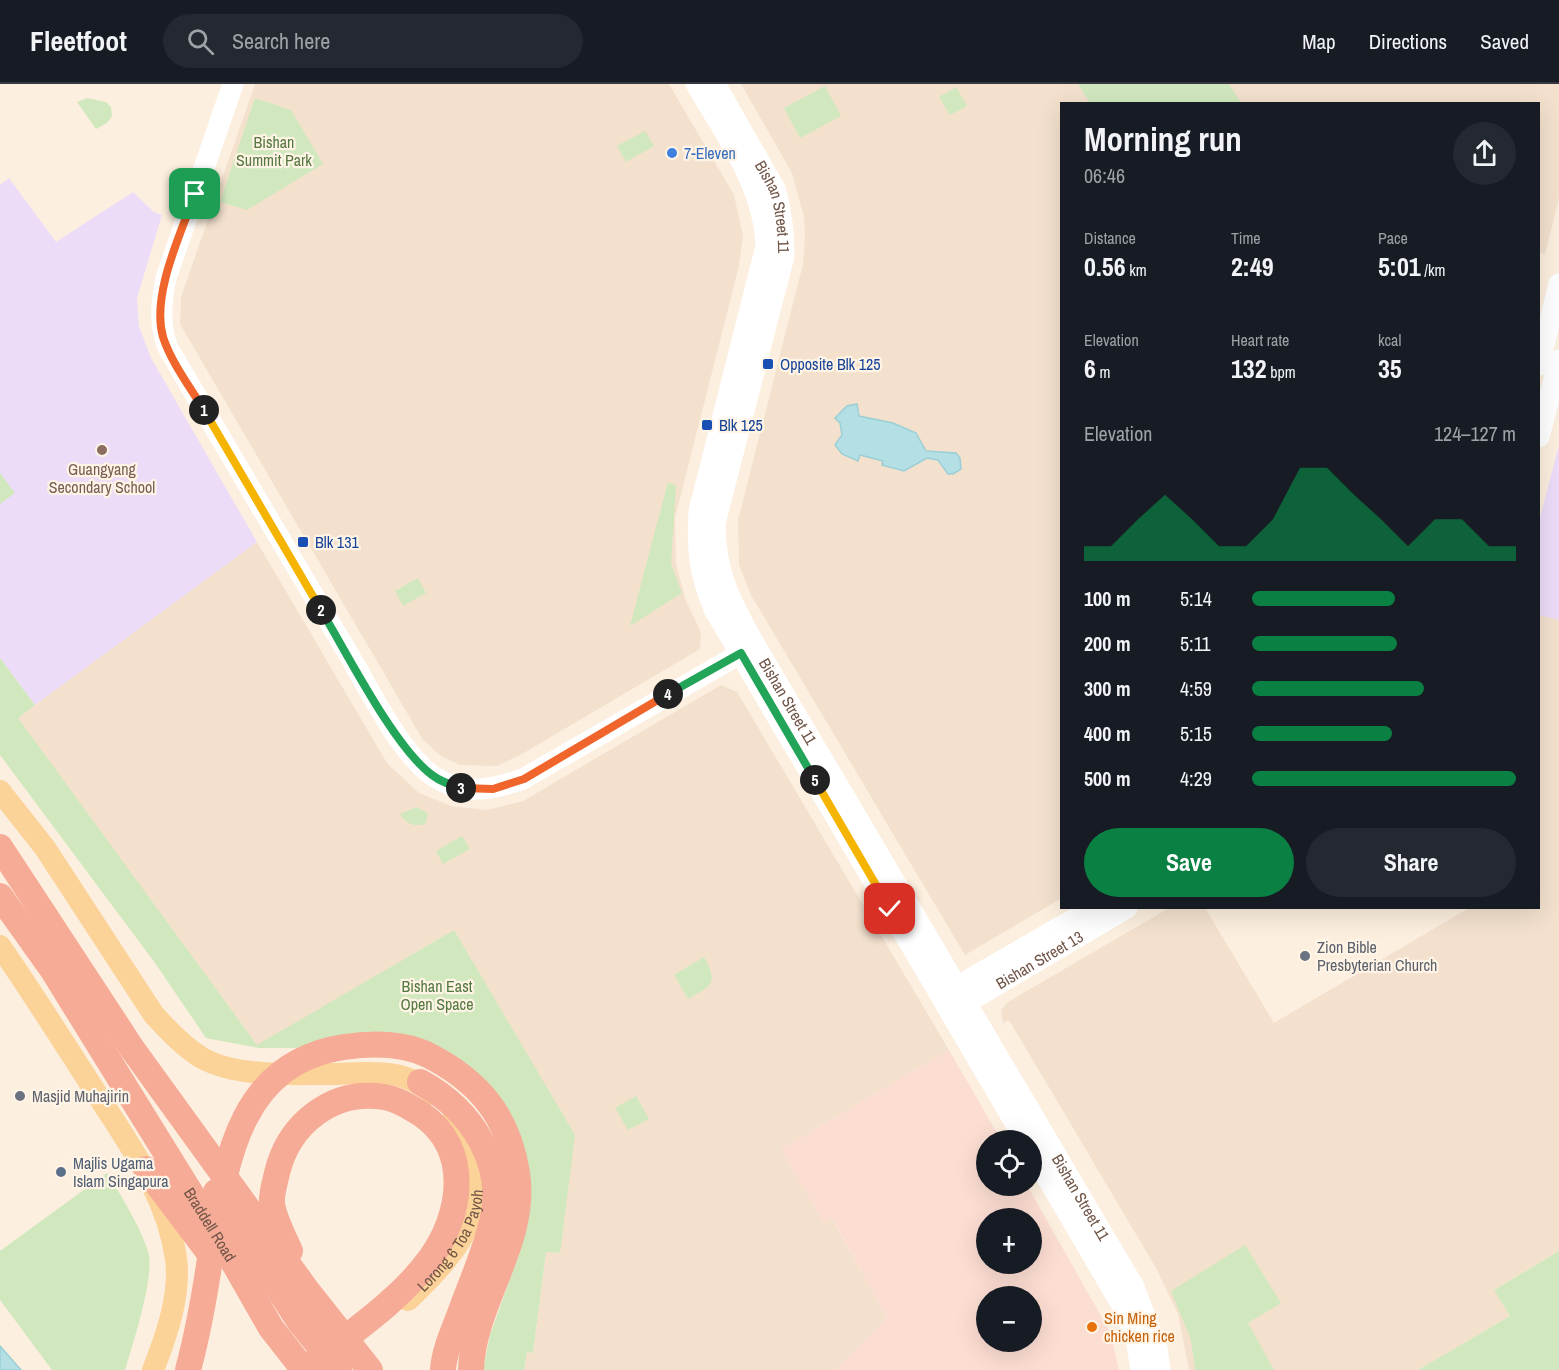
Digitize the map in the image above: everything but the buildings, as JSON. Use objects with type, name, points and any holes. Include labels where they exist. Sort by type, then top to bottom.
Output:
[{"type":"highway","name":"Braddell Road","points":[[0,847],[132,1047],[306,1289],[370,1370]]},
{"type":"highway","name":"Braddell Road","points":[[0,896],[52,969],[231,1258],[271,1329],[304,1370]]},
{"type":"highway","points":[[188,1370],[199,1327],[226,1166],[244,1115],[261,1093],[285,1071],[307,1057],[355,1045],[388,1044],[426,1054],[463,1074],[495,1108],[510,1140],[518,1175],[516,1221],[479,1326],[471,1370]]},
{"type":"highway","name":"Braddell Road","points":[[132,1047],[207,1179],[299,1321],[339,1370]]},
{"type":"highway","points":[[420,1082],[442,1094],[460,1109],[478,1133],[488,1155],[494,1185],[495,1203],[492,1225],[453,1332],[443,1370]]},
{"type":"highway","points":[[304,1370],[397,1302],[430,1260],[455,1210],[458,1192],[457,1172],[452,1152],[428,1119],[406,1104],[387,1097],[351,1096],[312,1114],[299,1126],[280,1161],[272,1203],[306,1289]]},
{"type":"highway","points":[[146,1169],[242,1300],[271,1329]]},
{"type":"main road","points":[[0,791],[45,848],[154,1015],[175,1038],[203,1058],[226,1067],[263,1073],[381,1071],[420,1082]]},
{"type":"main road","points":[[0,946],[146,1169],[167,1220],[176,1261],[173,1302],[164,1339],[153,1370]]},
{"type":"main road","name":"Lorong 6 Toa Payoh","points":[[324,1370],[397,1302],[437,1273],[459,1244],[473,1220],[476,1201],[474,1162],[468,1144],[443,1105],[420,1082]]},
{"type":"street","points":[[233,84],[166,278],[162,297],[162,334],[168,348],[308,587],[390,724],[416,760],[432,775],[448,785],[469,790],[493,789],[524,779],[748,649]]},
{"type":"street","name":"Bishan Street 11","points":[[696,84],[755,188],[765,230],[762,266],[699,511],[697,548],[702,579],[714,609],[748,649],[954,1000],[1134,1287],[1157,1348],[1160,1370]]},
{"type":"street","name":"Bishan Street 11","points":[[715,84],[775,189],[780,206],[784,238],[784,256],[715,523],[715,553],[720,574],[748,649]]},
{"type":"street","points":[[1540,362],[1559,284]]},
{"type":"street","points":[[1540,433],[1559,360]]},
{"type":"street","name":"Bishan Street 13","points":[[954,1000],[1091,909]]},
{"type":"street","name":"Bishan Street 13","points":[[954,1000],[1125,909]]},
{"type":"street","name":"Bishan Street 11","points":[[954,1000],[1020,1130]]},
{"type":"street","name":"Bishan Street 11","points":[[1042,1169],[1124,1309],[1136,1339],[1141,1370]]},
{"type":"shaded area","points":[[255,84],[669,84],[734,195],[743,236],[739,266],[675,518],[676,563],[686,601],[701,632],[700,649],[522,754],[497,766],[460,765],[441,756],[423,740],[180,324],[181,297]]},
{"type":"shaded area","points":[[741,84],[1559,84],[1559,198],[1545,254],[1540,253],[1540,102],[1060,102],[1060,899],[965,955],[751,595],[739,565],[738,520],[803,264],[804,217],[792,173]]},
{"type":"shaded area","name":"Guangyang Secondary School","points":[[9,178],[56,242],[133,192],[154,212],[162,215],[137,298],[139,326],[151,358],[257,542],[35,705],[0,658],[0,185]]},
{"type":"shaded area","points":[[1559,445],[1559,620],[1540,615],[1540,518]]},
{"type":"shaded area","points":[[257,542],[387,763],[419,793],[451,806],[487,810],[523,801],[721,685],[737,692],[949,1050],[781,1149],[824,1223],[831,1217],[887,1318],[836,1370],[524,1370],[527,1352],[533,1353],[546,1252],[560,1253],[454,930],[257,1046],[17,718]]},
{"type":"shaded area","points":[[1540,615],[1559,620],[1559,1251],[1495,1289],[1510,1316],[1418,1370],[1189,1370],[1178,1314],[1156,1268],[1009,1020],[1003,1023],[1001,1010],[1008,1002],[1167,909],[1206,909],[1274,1023],[1467,909],[1540,909]]},
{"type":"shaded area","points":[[949,1050],[995,1130],[976,1130],[976,1196],[1033,1196],[1040,1208],[976,1208],[976,1274],[1042,1274],[1042,1212],[1110,1332],[1119,1370],[836,1370],[887,1318],[832,1218],[824,1223],[781,1149]]},
{"type":"green space","points":[[1078,84],[1229,84],[1240,102],[1089,102]]},
{"type":"green space","points":[[825,86],[841,116],[800,138],[784,108]]},
{"type":"green space","points":[[956,87],[967,106],[950,115],[939,97]]},
{"type":"green space","points":[[87,98],[106,102],[111,107],[112,116],[107,123],[96,129],[77,102]]},
{"type":"green space","name":"Bishan Summit Park","points":[[255,98],[291,110],[323,164],[247,210],[220,202]]},
{"type":"green space","points":[[645,131],[654,146],[626,162],[617,146]]},
{"type":"green space","points":[[0,473],[15,493],[0,504]]},
{"type":"green space","points":[[668,482],[676,486],[671,564],[682,593],[630,626]]},
{"type":"green space","points":[[418,578],[426,593],[403,606],[395,591]]},
{"type":"green space","name":"Bishan East Open Space","points":[[0,658],[35,705],[18,718],[257,1045],[454,930],[575,1135],[560,1253],[546,1252],[533,1353],[527,1352],[524,1370],[483,1370],[490,1335],[521,1248],[530,1196],[528,1162],[519,1133],[382,1033],[354,1033],[325,1038],[301,1048],[259,1048],[206,1038],[155,963],[0,755]]},
{"type":"green space","points":[[417,807],[428,814],[425,824],[411,824],[400,814]]},
{"type":"green space","points":[[462,836],[470,849],[443,864],[436,851]]},
{"type":"green space","points":[[704,957],[711,973],[711,983],[688,999],[674,975]]},
{"type":"green space","points":[[636,1096],[649,1119],[628,1130],[615,1108]]},
{"type":"green space","points":[[107,1173],[137,1225],[149,1256],[148,1281],[137,1329],[125,1370],[52,1370],[0,1300],[0,1251]]},
{"type":"green space","points":[[1245,1245],[1281,1303],[1248,1323],[1274,1370],[1195,1370],[1191,1340],[1171,1291]]},
{"type":"green space","points":[[1559,1251],[1559,1370],[1418,1370],[1510,1316],[1494,1290]]},
{"type":"water","points":[[857,404],[859,416],[893,423],[916,433],[926,451],[956,453],[960,458],[961,469],[948,474],[938,460],[927,458],[904,471],[882,465],[883,461],[860,455],[858,461],[842,454],[835,445],[842,435],[840,423],[835,418],[847,406]]},
{"type":"water","points":[[0,1346],[21,1370],[0,1370]]},
{"type":"place","name":"7-Eleven","points":[[672,153]]},
{"type":"place","name":"Opposite Blk 125","points":[[768,364]]},
{"type":"place","name":"Blk 125","points":[[707,425]]},
{"type":"place","name":"Guangyang Secondary School","points":[[102,450]]},
{"type":"place","name":"Blk 131","points":[[303,542]]},
{"type":"place","name":"Zion Bible Presbyterian Church","points":[[1305,956]]},
{"type":"place","name":"Masjid Muhajirin","points":[[20,1096]]},
{"type":"place","name":"Majlis Ugama Islam Singapura","points":[[61,1172]]},
{"type":"place","name":"Sin Ming chicken rice","points":[[1092,1327]]},
{"type":"route","points":[[195,194],[166,278],[162,297],[162,334],[168,348],[308,587],[390,724],[416,760],[432,775],[448,785],[469,790],[493,789],[524,779],[741,653],[890,909]]}]
